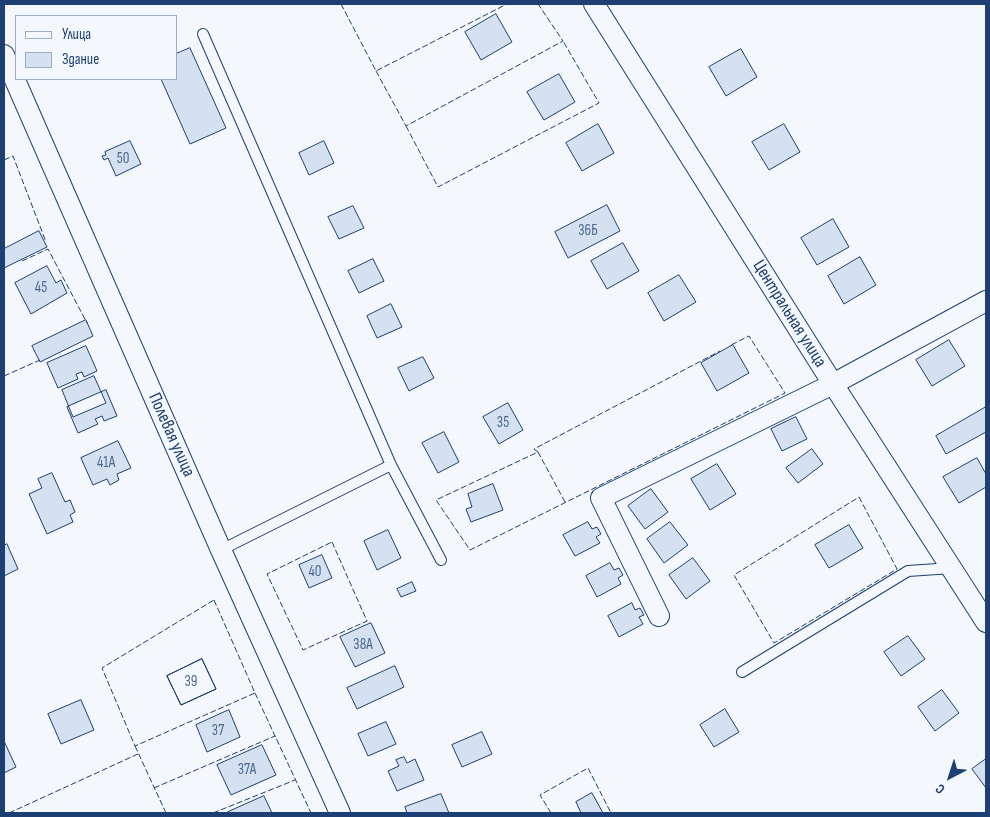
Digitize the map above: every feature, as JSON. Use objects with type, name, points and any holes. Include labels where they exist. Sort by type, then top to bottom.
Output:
[{"type":"street","name":"Центральная улица","points":[[594,4],[833,384],[986,622]]},
{"type":"street","name":"Полевая улица","points":[[4,55],[221,550],[340,813]]},
{"type":"street","points":[[659,616],[601,498],[833,384],[986,301]]},
{"type":"lane","points":[[203,34],[391,465],[441,560]]},
{"type":"lane","points":[[221,550],[391,465]]},
{"type":"lane","points":[[742,672],[908,571],[952,568]]},
{"type":"building","points":[[496,14],[512,42],[481,60],[465,32]]},
{"type":"building","points":[[190,48],[226,128],[190,144],[161,80],[178,80],[178,53]]},
{"type":"building","points":[[741,49],[757,77],[726,96],[709,67]]},
{"type":"building","points":[[559,74],[575,102],[544,120],[527,92]]},
{"type":"building","points":[[598,124],[614,153],[582,171],[566,143]]},
{"type":"building","points":[[784,124],[800,152],[769,170],[752,142]]},
{"type":"building","points":[[130,141],[141,164],[116,176],[108,158],[104,160],[102,156],[106,155],[105,152]]},
{"type":"building","points":[[324,141],[334,163],[309,175],[299,153]]},
{"type":"building","points":[[607,205],[620,231],[568,258],[555,232]]},
{"type":"building","points":[[353,206],[364,228],[339,239],[328,217]]},
{"type":"building","points":[[833,219],[849,247],[817,265],[801,238]]},
{"type":"building","points":[[39,231],[47,247],[4,268],[4,249]]},
{"type":"building","points":[[623,243],[639,271],[607,289],[591,261]]},
{"type":"building","points":[[860,257],[876,285],[844,304],[828,276]]},
{"type":"building","points":[[373,259],[384,281],[359,293],[348,271]]},
{"type":"building","points":[[47,266],[56,283],[61,280],[67,293],[31,314],[15,283]]},
{"type":"building","points":[[679,275],[696,302],[664,321],[648,293]]},
{"type":"building","points":[[391,304],[402,327],[377,338],[367,316]]},
{"type":"building","points":[[86,320],[93,336],[40,362],[32,346]]},
{"type":"building","points":[[949,340],[965,366],[932,386],[916,360]]},
{"type":"building","points":[[733,345],[749,373],[717,391],[701,363]]},
{"type":"building","points":[[86,346],[97,371],[84,377],[82,372],[76,374],[78,379],[58,388],[47,363]]},
{"type":"building","points":[[423,357],[434,378],[409,391],[398,368]]},
{"type":"building","points":[[94,376],[106,403],[73,417],[62,390]]},
{"type":"building","points":[[106,390],[117,416],[104,421],[102,416],[95,419],[98,424],[78,433],[67,407]]},
{"type":"building","points":[[508,403],[523,430],[499,444],[483,417]]},
{"type":"building","points":[[986,407],[986,432],[946,454],[936,436]]},
{"type":"building","points":[[796,417],[807,439],[782,451],[771,429]]},
{"type":"building","points":[[444,432],[459,462],[438,473],[422,443]]},
{"type":"building","points":[[118,441],[131,468],[117,474],[119,480],[110,485],[107,479],[93,485],[81,458]]},
{"type":"building","points":[[812,449],[823,464],[798,483],[786,468]]},
{"type":"building","points":[[977,458],[986,474],[986,487],[959,503],[943,477]]},
{"type":"building","points":[[717,464],[736,494],[710,510],[691,479]]},
{"type":"building","points":[[52,473],[65,502],[70,500],[75,512],[70,515],[73,522],[47,534],[29,494],[42,488],[38,479]]},
{"type":"building","points":[[493,484],[503,510],[471,522],[466,509],[472,507],[468,494]]},
{"type":"building","points":[[651,489],[668,512],[645,529],[628,506]]},
{"type":"building","points":[[588,522],[592,529],[597,527],[601,534],[596,537],[600,543],[575,556],[563,535]]},
{"type":"building","points":[[670,522],[688,545],[664,563],[647,539]]},
{"type":"building","points":[[849,525],[863,548],[829,568],[815,545]]},
{"type":"building","points":[[388,530],[401,558],[377,570],[364,541]]},
{"type":"building","points":[[7,544],[18,569],[4,576],[4,546]]},
{"type":"building","points":[[322,555],[332,578],[309,588],[299,565]]},
{"type":"building","points":[[693,558],[710,581],[686,599],[669,575]]},
{"type":"building","points":[[610,563],[614,570],[619,568],[623,575],[618,578],[621,584],[597,597],[586,576]]},
{"type":"building","points":[[412,582],[416,591],[401,597],[397,589]]},
{"type":"building","points":[[632,603],[635,610],[640,608],[644,615],[639,617],[643,624],[619,637],[608,616]]},
{"type":"building","points":[[371,623],[385,653],[355,667],[340,637]]},
{"type":"building","points":[[908,636],[925,659],[901,676],[884,652]]},
{"type":"building","points":[[202,659],[216,689],[181,705],[167,676]]},
{"type":"building","points":[[202,659],[216,689],[181,705],[167,676]]},
{"type":"building","points":[[395,666],[404,687],[357,709],[347,688]]},
{"type":"building","points":[[942,690],[959,713],[935,731],[918,707]]},
{"type":"building","points":[[81,700],[94,730],[61,744],[48,714]]},
{"type":"building","points":[[725,709],[739,732],[714,747],[700,725]]},
{"type":"building","points":[[229,710],[240,737],[207,752],[196,725]]},
{"type":"building","points":[[386,722],[396,744],[368,756],[358,734]]},
{"type":"building","points":[[482,732],[492,754],[462,767],[452,745]]},
{"type":"building","points":[[4,741],[16,767],[4,773]]},
{"type":"building","points":[[262,745],[276,775],[231,795],[217,765]]},
{"type":"building","points":[[404,757],[407,763],[415,759],[424,780],[397,791],[388,771],[399,766],[396,760]]},
{"type":"building","points":[[986,759],[986,788],[972,769]]},
{"type":"building","points":[[592,793],[603,813],[581,813],[576,802]]},
{"type":"building","points":[[441,794],[449,813],[407,813],[405,807]]},
{"type":"building","points":[[264,796],[272,813],[228,813],[228,812]]},
{"type":"fence","points":[[341,4],[376,71],[507,4]]},
{"type":"fence","points":[[376,71],[406,126],[563,41],[538,4]]},
{"type":"fence","points":[[406,126],[438,187],[599,103],[563,41]]},
{"type":"fence","points":[[4,160],[13,156],[46,242]]},
{"type":"fence","points":[[22,261],[48,249],[87,323]]},
{"type":"fence","points":[[565,502],[538,452],[436,500],[470,550],[785,393],[749,336],[729,346]]},
{"type":"fence","points":[[538,452],[534,449],[720,351]]},
{"type":"fence","points":[[4,376],[40,360]]},
{"type":"fence","points":[[859,497],[897,569],[774,643],[734,575],[859,497]]},
{"type":"fence","points":[[332,542],[367,621],[303,650],[267,574],[332,542]]},
{"type":"fence","points":[[214,600],[255,693],[135,746],[102,668],[214,600]]},
{"type":"fence","points":[[255,693],[311,813]]},
{"type":"fence","points":[[154,788],[275,736]]},
{"type":"fence","points":[[135,746],[166,813]]},
{"type":"fence","points":[[9,813],[138,754]]},
{"type":"fence","points":[[551,813],[540,795],[588,768],[611,813]]},
{"type":"fence","points":[[213,813],[295,780]]}]
